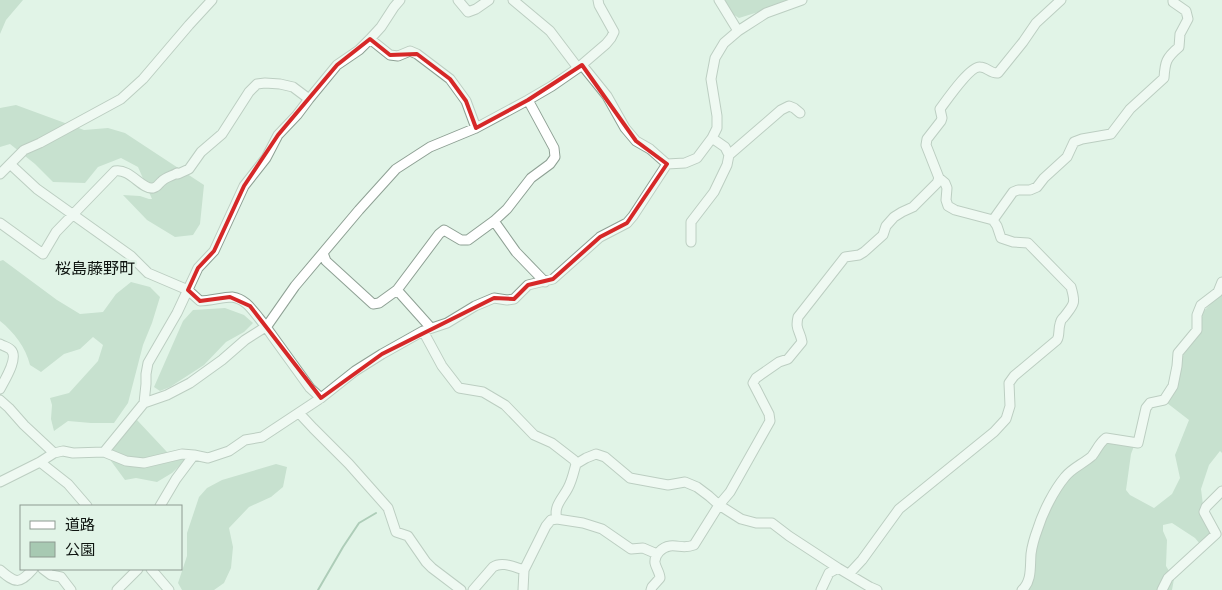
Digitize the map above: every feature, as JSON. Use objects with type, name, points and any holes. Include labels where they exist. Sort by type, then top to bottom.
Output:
[{"type":"street","points":[[0,174],[24,150],[121,99],[143,79],[212,0]]},
{"type":"street","points":[[144,403],[148,363],[177,313],[198,268],[214,251],[244,186],[266,158],[278,135],[297,115],[309,98],[337,65],[359,50],[370,39],[400,0]]},
{"type":"street","points":[[458,0],[468,12],[489,0]]},
{"type":"street","points":[[513,0],[550,30],[607,96],[625,128],[636,142],[650,149],[667,164],[685,163],[697,158],[717,128],[711,79],[714,58],[724,43],[738,31],[766,13],[802,0]]},
{"type":"street","points":[[104,452],[144,403],[167,395],[190,383],[222,360],[245,340],[267,326],[295,286],[396,169],[430,147],[476,128],[528,100],[580,67],[606,44],[614,32],[598,0]]},
{"type":"street","points":[[718,0],[738,31]]},
{"type":"street","points":[[849,574],[862,560],[898,509],[994,432],[1006,419],[1010,406],[1009,383],[1014,376],[1057,340],[1061,320],[1073,304],[1074,297],[1071,287],[1028,243],[1013,242],[1001,238],[993,220],[955,210],[948,206],[946,200],[947,188],[945,183],[939,178],[926,145],[927,139],[941,121],[940,109],[956,87],[975,68],[981,67],[998,73],[1036,23],[1061,0]]},
{"type":"street","points":[[993,220],[1013,192],[1030,190],[1037,187],[1067,157],[1074,142],[1111,134],[1130,109],[1164,78],[1165,63],[1169,56],[1179,48],[1180,34],[1188,19],[1186,11],[1173,2],[1173,0]]},
{"type":"street","points":[[370,39],[390,55],[398,56],[410,51],[450,79],[466,102],[476,128]]},
{"type":"street","points":[[0,223],[43,254],[56,232],[114,171],[120,170],[125,172],[147,187],[152,188],[158,186],[165,179],[189,169],[200,152],[222,134],[249,92],[257,84],[266,82],[293,87],[309,98]]},
{"type":"street","points":[[323,253],[326,261],[373,304],[379,303],[397,290],[444,230],[461,240],[468,240],[494,221],[507,209],[532,178],[550,164],[555,157],[554,148],[528,100]]},
{"type":"street","points":[[691,242],[691,222],[714,192],[727,165],[729,155],[781,110],[789,106],[800,113]]},
{"type":"street","points":[[712,138],[725,147],[729,155]]},
{"type":"street","points":[[10,164],[37,189],[131,256],[148,273],[188,290],[200,301],[230,297],[241,299],[250,306],[267,326],[310,388],[321,398]]},
{"type":"street","points":[[0,482],[54,453],[63,451],[73,453],[104,452],[126,461],[144,463],[182,454],[194,454],[208,458],[229,451],[245,440],[262,437],[382,354],[494,298],[514,299],[528,285],[553,279],[600,238],[627,223],[667,164]]},
{"type":"street","points":[[651,590],[660,578],[660,573],[655,563],[657,554],[670,546],[688,547],[694,545],[719,505],[730,492],[770,421],[769,414],[753,383],[756,378],[779,362],[788,359],[802,342],[796,326],[798,317],[845,257],[859,255],[864,252],[882,235],[886,226],[894,217],[913,207],[937,183],[939,178]]},
{"type":"street","points":[[494,221],[516,252],[545,282]]},
{"type":"street","points":[[1022,590],[1026,586],[1030,575],[1031,552],[1038,528],[1052,497],[1064,478],[1091,457],[1106,438],[1138,443],[1146,408],[1150,403],[1164,400],[1173,386],[1178,353],[1197,330],[1197,315],[1201,305],[1218,292],[1222,282]]},
{"type":"street","points":[[397,290],[427,330],[442,366],[460,388],[483,392],[505,405],[534,435],[552,443],[575,462]]},
{"type":"street","points":[[0,344],[11,350],[14,359],[0,389]]},
{"type":"street","points":[[0,400],[54,453]]},
{"type":"street","points":[[299,413],[349,464],[388,508],[396,532],[408,536],[426,562],[461,590]]},
{"type":"street","points":[[161,505],[194,454]]},
{"type":"street","points":[[575,462],[596,454],[606,457],[630,478],[668,485],[685,482],[697,487],[719,505],[741,519],[756,523],[772,523],[838,568],[877,590]]},
{"type":"street","points":[[40,462],[68,484],[86,505]]},
{"type":"street","points":[[557,518],[555,514],[559,500],[569,487],[575,462]]},
{"type":"street","points":[[1162,590],[1168,578],[1216,534],[1204,512],[1206,507],[1222,491]]},
{"type":"street","points":[[523,590],[524,570],[546,526],[551,520],[557,518],[602,529],[631,549],[643,548],[657,554]]},
{"type":"street","points":[[473,590],[497,564],[524,570]]},
{"type":"street","points":[[821,590],[829,573],[838,568]]},
{"type":"street","points":[[0,570],[10,579],[16,581],[22,580],[32,570]]},
{"type":"street","points":[[44,570],[51,575],[59,572],[71,590]]},
{"type":"street","points":[[117,590],[137,570]]},
{"type":"street","points":[[152,570],[169,590]]},
{"type":"highlighted area","points":[[370,39],[390,55],[417,54],[450,79],[466,101],[476,128],[528,100],[582,65],[636,141],[667,164],[627,223],[600,237],[553,279],[528,285],[514,299],[494,298],[382,354],[321,398],[250,306],[230,297],[200,301],[188,290],[198,268],[214,251],[244,186],[278,135],[337,65]]},
{"type":"green space","points":[[0,0],[23,0],[6,20],[0,34]]},
{"type":"green space","points":[[723,0],[787,0],[787,3],[739,18],[731,13]]},
{"type":"green space","points":[[16,105],[84,130],[108,128],[125,133],[204,185],[200,224],[193,235],[175,237],[147,220],[123,195],[152,199],[138,167],[121,158],[98,167],[85,183],[53,182],[35,164],[10,144],[0,147],[0,108]]},
{"type":"green space","points":[[3,260],[57,300],[80,314],[103,312],[116,294],[131,282],[150,287],[160,297],[143,345],[128,403],[114,423],[68,421],[54,431],[51,419],[52,405],[50,398],[69,393],[98,361],[103,345],[93,337],[80,349],[64,354],[41,372],[30,365],[26,352],[19,341],[0,321],[0,261]]},
{"type":"green space","points":[[1222,292],[1222,453],[1220,451],[1209,465],[1201,489],[1203,505],[1212,535],[1200,544],[1195,538],[1172,523],[1163,525],[1163,531],[1167,540],[1166,566],[1174,579],[1172,590],[1029,590],[1033,575],[1034,548],[1051,503],[1066,480],[1100,452],[1106,443],[1134,446],[1131,454],[1126,490],[1130,495],[1154,508],[1172,494],[1180,478],[1175,455],[1189,420],[1167,403],[1177,386],[1181,358],[1201,331],[1200,315]]},
{"type":"green space","points":[[225,308],[244,315],[253,323],[244,332],[226,342],[204,365],[170,387],[160,391],[154,387],[183,321],[193,310]]},
{"type":"green space","points":[[137,420],[167,452],[179,452],[190,456],[172,473],[157,482],[136,478],[125,480],[111,461],[111,449],[132,423]]},
{"type":"green space","points":[[276,464],[287,467],[283,487],[271,497],[249,507],[229,528],[233,547],[231,568],[224,583],[214,590],[182,590],[178,583],[187,556],[187,533],[199,497],[207,488],[222,480]]},
{"type":"waterway","points":[[318,590],[359,523],[376,513]]},
{"type":"district","name":"桜島藤野町","points":[[95,268]]}]
